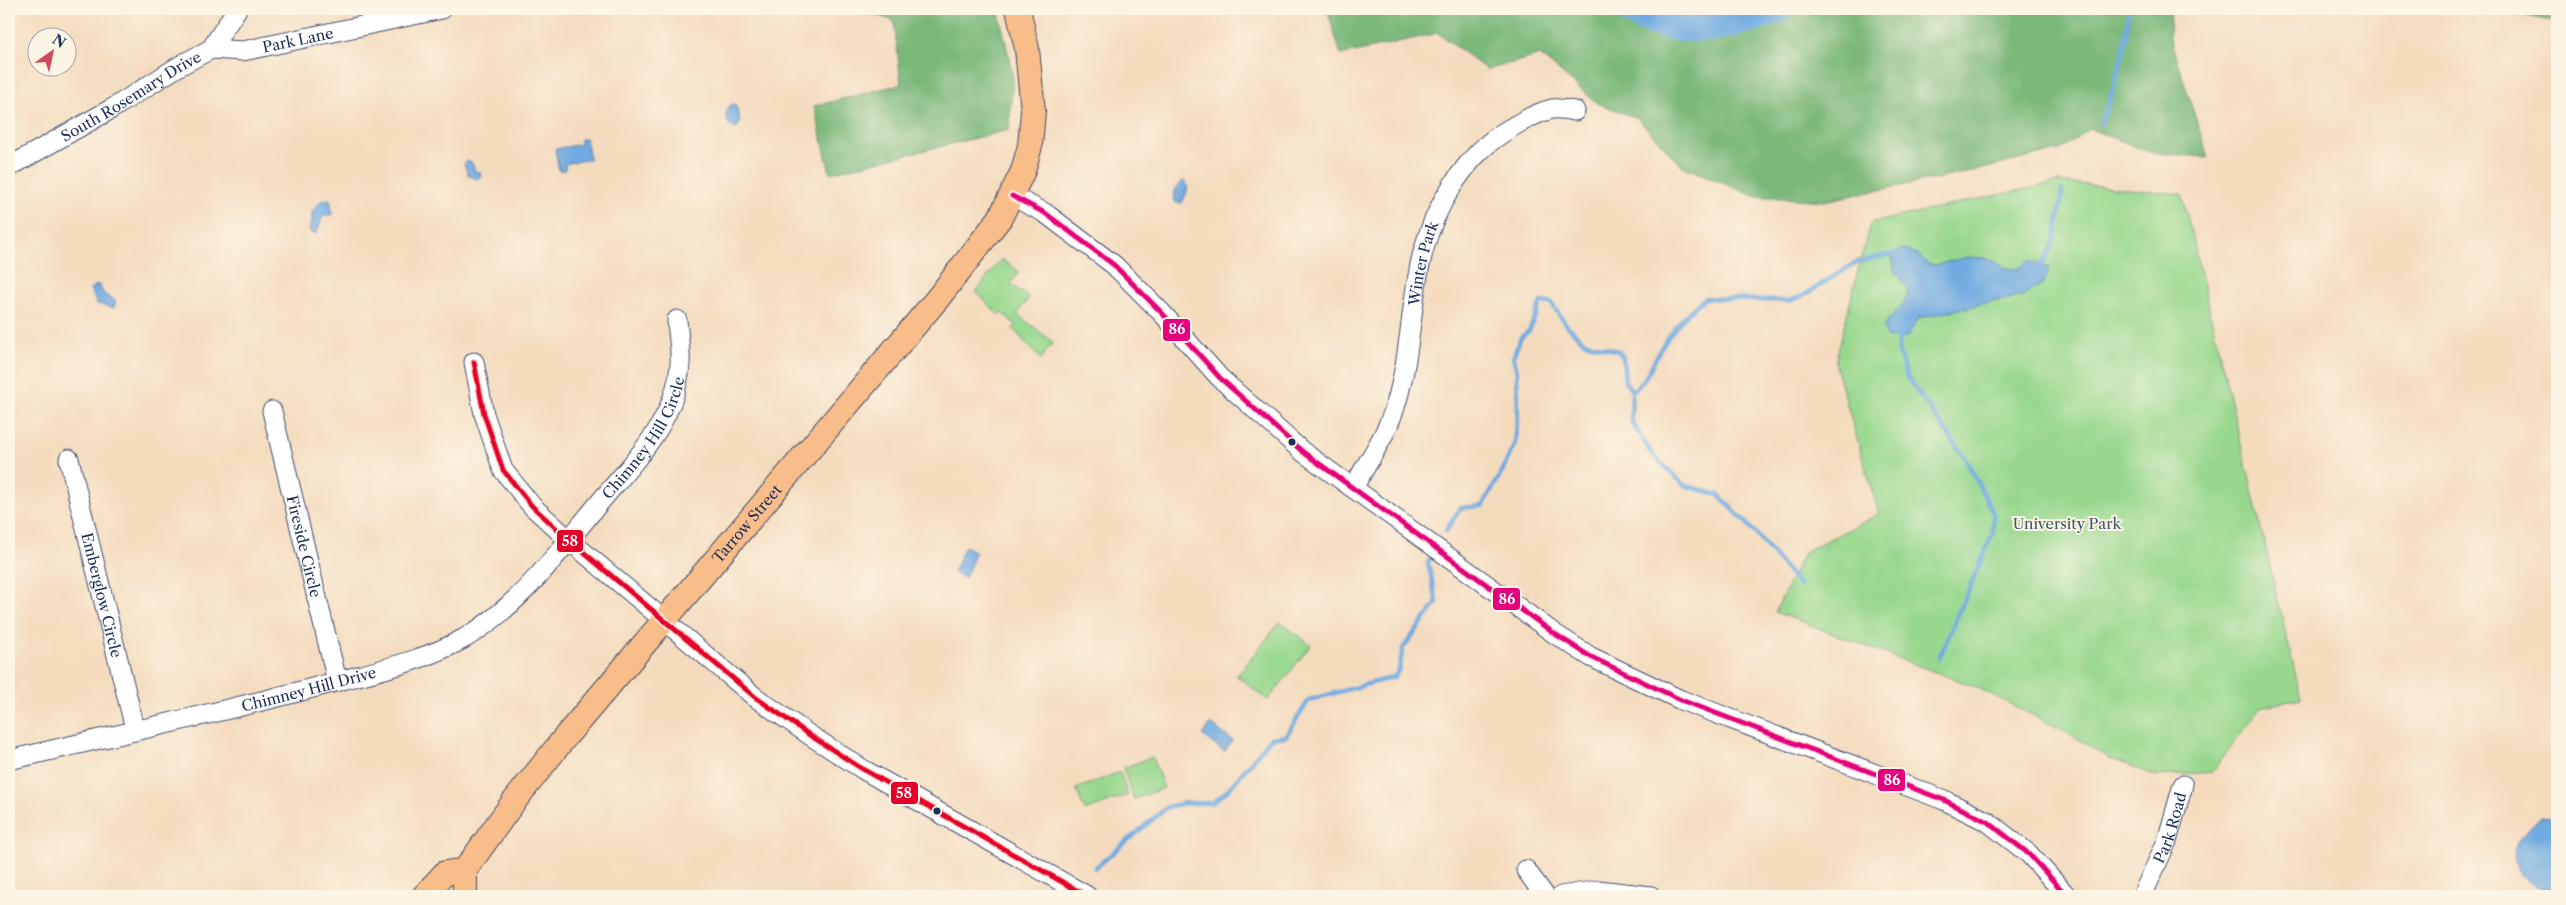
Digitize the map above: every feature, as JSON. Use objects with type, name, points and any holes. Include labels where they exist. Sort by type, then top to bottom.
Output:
[{"type":"main road","name":"Tarrow Street","points":[[465,870],[518,797],[664,619],[938,298],[985,240],[1012,196],[1023,171],[1030,146],[1032,93],[1018,9]]},
{"type":"main road","points":[[424,896],[444,873],[465,870],[465,896]]},
{"type":"street","name":"South Rosemary Drive","points":[[9,167],[211,49],[237,9]]},
{"type":"street","name":"Park Lane","points":[[211,49],[243,51],[442,9]]},
{"type":"street","name":"Winter Park","points":[[1353,488],[1387,430],[1396,403],[1404,367],[1419,264],[1428,231],[1442,202],[1461,172],[1484,145],[1512,126],[1552,109],[1575,111]]},
{"type":"street","points":[[1012,196],[1064,226],[1114,265],[1162,313],[1220,378],[1254,411],[1303,452],[1556,634],[1591,657],[1681,700],[1944,800],[1988,822],[2029,854],[2067,896]]},
{"type":"street","name":"Chimney Hill Circle","points":[[569,540],[648,446],[664,422],[675,393],[680,362],[677,320]]},
{"type":"street","points":[[474,362],[484,414],[503,470],[532,506],[569,540],[755,697],[811,736],[872,774],[1087,896]]},
{"type":"street","name":"Fireside Circle","points":[[272,411],[337,681]]},
{"type":"street","name":"Emberglow Circle","points":[[69,459],[135,730]]},
{"type":"street","name":"Chimney Hill Drive","points":[[9,760],[259,702],[432,654],[466,637],[503,610],[537,578],[569,540]]},
{"type":"street","name":"Park Road","points":[[2142,896],[2167,841],[2183,785]]},
{"type":"street","points":[[1526,870],[1544,896]]},
{"type":"street","points":[[1561,896],[1598,890],[1651,896]]},
{"type":"green space","points":[[858,9],[998,9],[1013,75],[1009,130],[830,173],[814,106],[901,84],[894,21]]},
{"type":"green space","points":[[1327,9],[2171,9],[2169,35],[2208,157],[2152,153],[2090,129],[2062,149],[1975,171],[1824,201],[1754,196],[1682,166],[1637,118],[1597,103],[1540,55],[1487,70],[1438,33],[1341,55]]},
{"type":"green space","points":[[2491,9],[2557,9],[2557,25],[2551,21]]},
{"type":"green space","name":"University Park","points":[[2058,182],[2182,194],[2301,698],[2260,708],[2212,772],[2157,776],[2109,758],[2065,731],[1978,688],[1775,612],[1804,552],[1879,514],[1835,363],[1870,223]]},
{"type":"green space","points":[[1001,259],[1018,271],[1011,284],[1029,298],[1017,314],[1053,342],[1041,359],[1013,329],[1016,325],[1002,313],[999,315],[976,292]]},
{"type":"green space","points":[[1280,622],[1311,645],[1268,700],[1237,676]]},
{"type":"green space","points":[[1152,757],[1164,788],[1134,799],[1123,768]]},
{"type":"green space","points":[[1120,772],[1128,795],[1085,811],[1076,789]]},
{"type":"water","points":[[732,104],[736,105],[740,123],[736,129],[729,124],[726,118],[727,110]]},
{"type":"water","points":[[586,138],[590,159],[565,164],[565,170],[559,171],[555,149],[580,144],[580,139]]},
{"type":"water","points":[[467,161],[472,163],[476,172],[480,172],[481,176],[477,179],[469,176],[464,164]]},
{"type":"water","points":[[1183,181],[1188,185],[1187,192],[1182,203],[1176,203],[1175,191]]},
{"type":"water","points":[[329,199],[332,215],[323,215],[317,233],[311,233],[309,229],[312,222],[312,212],[322,200]]},
{"type":"water","points":[[1902,249],[1917,254],[1928,264],[1935,265],[1967,257],[1987,258],[2006,268],[2018,269],[2028,260],[2048,268],[2048,275],[2042,284],[2025,295],[1919,318],[1907,337],[1887,338],[1883,326],[1906,300],[1908,288],[1894,269],[1892,254]]},
{"type":"water","points":[[98,284],[104,294],[116,301],[114,308],[97,304],[90,289]]},
{"type":"water","points":[[965,546],[976,552],[965,578],[953,572]]},
{"type":"water","points":[[1211,724],[1233,741],[1224,752],[1202,735]]},
{"type":"water","points":[[2540,818],[2557,819],[2557,890],[2547,890],[2534,885],[2516,867],[2514,858],[2519,841]]},
{"type":"waterway","points":[[1627,9],[1646,19],[1664,25],[1683,28],[1721,26],[1741,22],[1779,9]]},
{"type":"waterway","points":[[2100,124],[2119,68],[2129,9]]},
{"type":"waterway","points":[[2036,269],[2049,253],[2053,243],[2062,190]]},
{"type":"waterway","points":[[1632,391],[1648,374],[1675,328],[1705,298],[1788,301],[1801,297],[1857,262],[1892,254],[1896,256]]},
{"type":"waterway","points":[[1446,531],[1460,508],[1482,506],[1500,476],[1515,443],[1518,412],[1517,371],[1513,357],[1521,337],[1529,331],[1541,302],[1551,303],[1567,326],[1585,342],[1618,351],[1623,357],[1625,382],[1632,391],[1631,421],[1652,454],[1684,485],[1719,495],[1752,529],[1800,586]]},
{"type":"waterway","points":[[1899,334],[1899,353],[1907,377],[1967,461],[1993,513],[1993,533],[1939,658]]},
{"type":"waterway","points":[[1095,868],[1167,807],[1185,803],[1212,803],[1228,790],[1271,738],[1286,736],[1309,700],[1394,677],[1399,670],[1403,648],[1437,603],[1428,563],[1430,559]]},
{"type":"transit line","name":"86","points":[[1012,196],[1045,213],[1114,265],[1162,313],[1220,378],[1303,452],[1555,634],[1591,657],[1681,700],[1944,800],[1988,822],[2029,854],[2067,896]]},
{"type":"transit line","name":"58","points":[[474,362],[484,414],[503,470],[532,506],[569,540],[755,697],[811,736],[864,770],[1087,896]]}]
